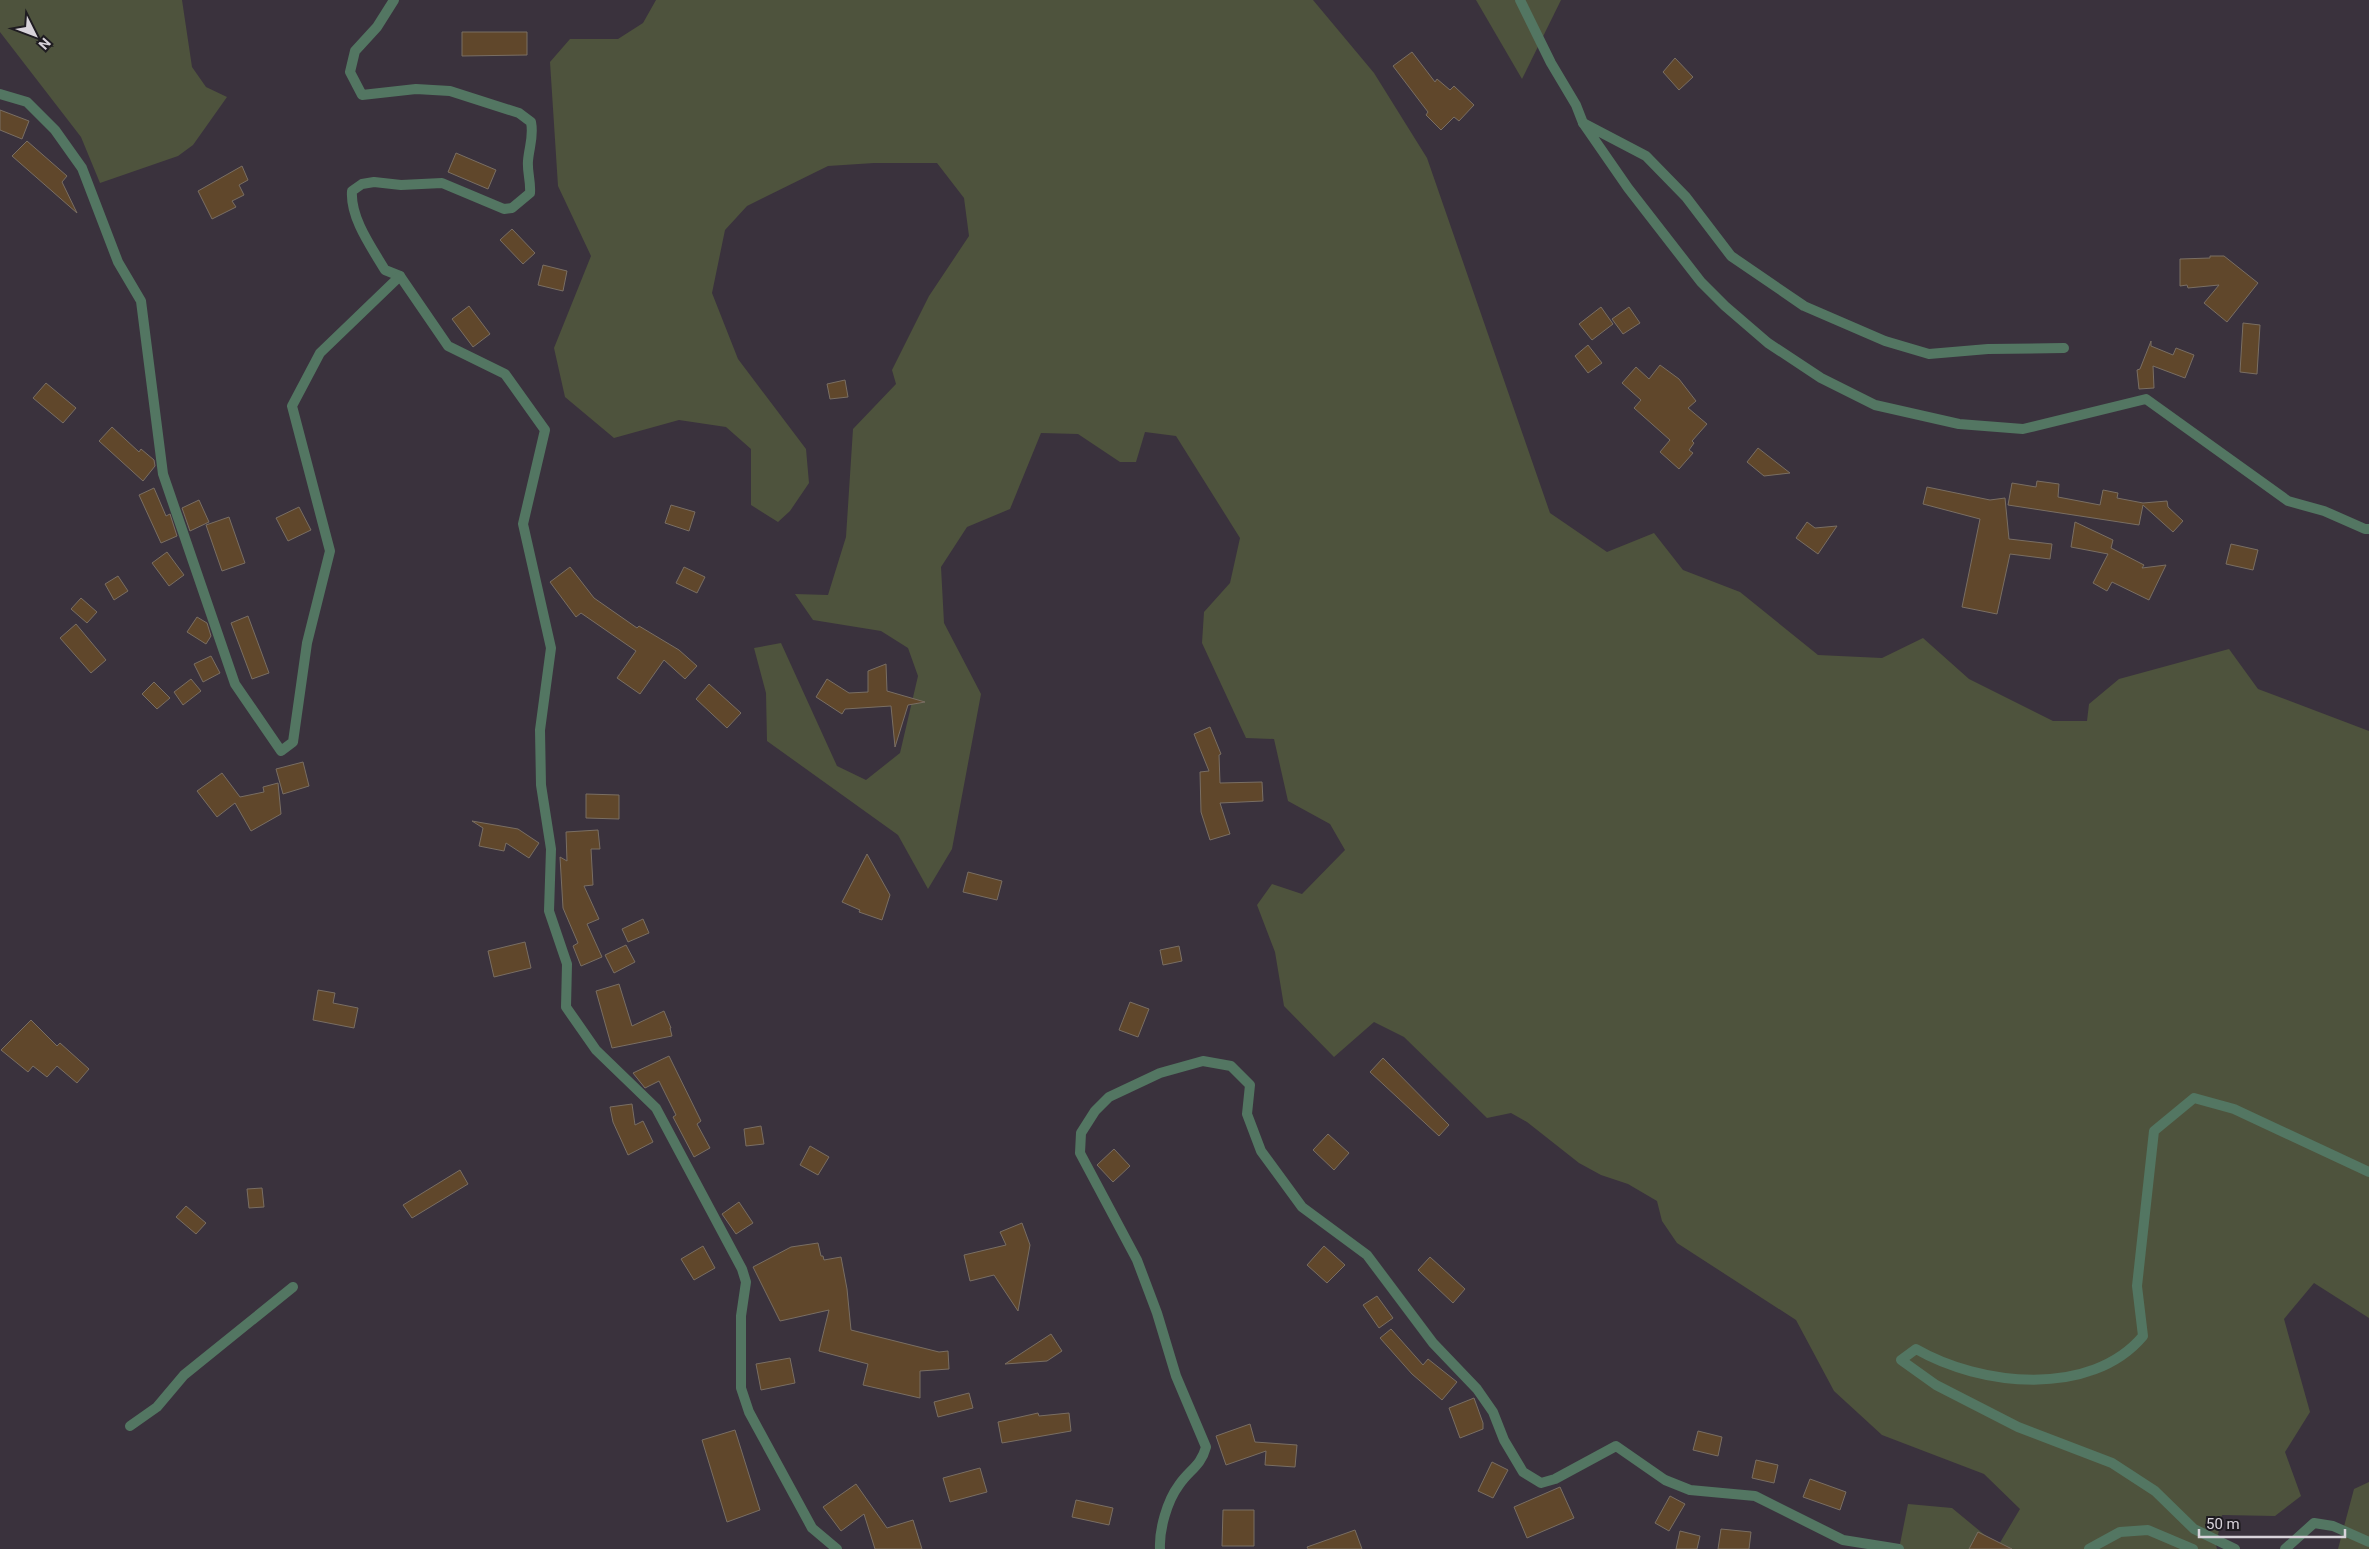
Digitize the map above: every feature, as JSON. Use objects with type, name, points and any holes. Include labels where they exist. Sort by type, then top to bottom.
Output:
[{"type":"street","points":[[394,0],[377,27],[355,51],[350,72],[362,95],[416,89],[450,91],[519,113],[531,122],[534,135],[527,163],[531,182],[530,193],[512,208],[504,210],[442,182],[401,185],[374,182],[362,184],[352,192],[351,203],[372,248],[385,270],[400,276],[448,346],[505,374],[545,430],[523,524],[539,585],[551,648],[540,730],[541,785],[551,849],[549,911],[567,964],[566,1007],[596,1050],[656,1108],[742,1269],[746,1282],[741,1316],[740,1388],[749,1412],[812,1528],[837,1549]]},
{"type":"street","points":[[1520,0],[1551,63],[1576,104],[1582,123],[1628,188],[1701,282],[1768,343],[1821,378],[1875,405],[1959,424],[2023,430],[2146,399],[2288,501],[2324,511],[2364,529],[2369,529]]},
{"type":"street","points":[[0,94],[28,102],[55,130],[82,168],[118,262],[141,301],[163,474],[235,684],[281,752],[293,742],[307,643],[330,551],[292,406],[320,353],[400,276]]},
{"type":"street","points":[[1582,123],[1646,156],[1686,197],[1731,256],[1804,306],[1885,341],[1929,354],[1988,349],[2064,348]]},
{"type":"street","points":[[1160,1549],[1159,1532],[1178,1486],[1203,1459],[1206,1447],[1176,1376],[1157,1313],[1137,1260],[1080,1153],[1080,1133],[1094,1111],[1109,1097],[1160,1072],[1204,1060],[1232,1066],[1250,1085],[1247,1114],[1261,1151],[1302,1207],[1367,1255],[1432,1343],[1477,1389],[1493,1412],[1504,1440],[1523,1472],[1541,1483],[1555,1479],[1616,1446],[1666,1480],[1690,1490],[1755,1496],[1843,1540],[1899,1549]]},
{"type":"street","points":[[2235,1549],[2194,1529],[2155,1491],[2112,1463],[2018,1427],[1936,1385],[1901,1360],[1916,1349],[1938,1362],[2026,1380],[2070,1378],[2112,1362],[2130,1351],[2143,1336],[2138,1286],[2154,1131],[2194,1098],[2234,1109],[2369,1172]]},
{"type":"street","points":[[130,1426],[157,1407],[184,1375],[293,1287]]},
{"type":"street","points":[[2285,1549],[2314,1523],[2333,1526],[2369,1542]]},
{"type":"street","points":[[2089,1549],[2120,1532],[2148,1530],[2193,1549]]},
{"type":"green space","points":[[0,0],[182,0],[192,67],[206,87],[227,97],[193,145],[178,156],[100,183],[81,137],[0,32]]},
{"type":"green space","points":[[656,0],[1313,0],[1374,73],[1427,158],[1550,513],[1607,552],[1654,533],[1683,570],[1740,592],[1818,655],[1882,658],[1923,638],[1969,679],[2053,721],[2087,721],[2089,704],[2119,679],[2229,649],[2258,689],[2369,731],[2369,1318],[2314,1283],[2284,1319],[2310,1412],[2285,1452],[2301,1496],[2275,1516],[2222,1515],[2216,1545],[2217,1549],[1899,1549],[1908,1504],[1952,1508],[1998,1546],[2020,1509],[1984,1474],[1882,1435],[1834,1391],[1796,1320],[1677,1243],[1662,1221],[1657,1201],[1628,1184],[1601,1175],[1579,1163],[1527,1122],[1511,1113],[1487,1118],[1404,1037],[1374,1022],[1334,1057],[1284,1006],[1275,952],[1257,905],[1272,884],[1302,894],[1345,850],[1330,824],[1288,801],[1274,739],[1246,738],[1202,643],[1204,612],[1230,583],[1240,538],[1176,436],[1145,432],[1136,462],[1120,462],[1078,434],[1041,433],[1010,509],[967,527],[941,567],[944,623],[981,694],[952,849],[928,889],[898,835],[767,741],[766,693],[754,648],[781,643],[837,766],[866,780],[900,753],[918,676],[908,648],[881,631],[813,620],[795,594],[828,595],[846,537],[853,429],[896,384],[892,370],[929,296],[969,236],[964,198],[937,163],[874,163],[828,166],[747,206],[725,230],[712,293],[738,359],[806,449],[809,483],[790,511],[778,522],[751,505],[751,449],[726,427],[679,420],[614,438],[565,397],[554,348],[591,256],[558,186],[550,62],[570,39],[618,39],[643,23]]},
{"type":"green space","points":[[1476,0],[1561,0],[1522,79]]},
{"type":"green space","points":[[2369,1482],[2369,1549],[2338,1549],[2354,1489]]},
{"type":"building","points":[[462,32],[527,32],[527,55],[462,56]]},
{"type":"building","points":[[1412,52],[1435,82],[1437,79],[1450,90],[1454,86],[1474,105],[1459,121],[1454,117],[1441,130],[1426,115],[1428,112],[1393,66]]},
{"type":"building","points":[[1675,58],[1693,77],[1679,90],[1663,72]]},
{"type":"building","points":[[0,110],[29,121],[22,139],[0,130]]},
{"type":"building","points":[[27,141],[67,176],[62,182],[77,213],[12,156]]},
{"type":"building","points":[[456,153],[496,170],[488,189],[448,172]]},
{"type":"building","points":[[242,166],[248,180],[239,185],[244,195],[232,201],[236,207],[212,219],[198,191]]},
{"type":"building","points":[[512,229],[535,253],[523,264],[500,240]]},
{"type":"building","points":[[2210,256],[2224,256],[2258,283],[2227,322],[2204,303],[2219,285],[2188,288],[2187,285],[2180,286],[2180,259],[2210,258]]},
{"type":"building","points":[[543,265],[567,271],[563,291],[538,285]]},
{"type":"building","points":[[469,306],[490,334],[473,347],[452,319]]},
{"type":"building","points":[[1601,307],[1613,324],[1592,340],[1579,324]]},
{"type":"building","points":[[1629,307],[1640,323],[1623,334],[1612,319]]},
{"type":"building","points":[[2243,323],[2260,325],[2257,374],[2240,372]]},
{"type":"building","points":[[2151,341],[2151,346],[2173,355],[2176,348],[2194,355],[2185,378],[2153,366],[2154,388],[2139,389],[2137,370],[2140,369]]},
{"type":"building","points":[[1588,345],[1602,363],[1588,373],[1575,356]]},
{"type":"building","points":[[1660,365],[1679,379],[1696,401],[1688,408],[1707,424],[1692,441],[1694,443],[1689,450],[1693,453],[1679,469],[1660,452],[1670,440],[1634,408],[1641,400],[1622,383],[1636,367],[1649,379]]},
{"type":"building","points":[[845,380],[848,397],[830,399],[827,384]]},
{"type":"building","points":[[46,383],[76,408],[63,423],[33,398]]},
{"type":"building","points":[[112,427],[139,452],[141,449],[154,460],[155,466],[143,481],[99,441]]},
{"type":"building","points":[[1758,448],[1790,473],[1764,476],[1747,462]]},
{"type":"building","points":[[2037,481],[2059,484],[2058,497],[2100,505],[2103,490],[2118,493],[2117,498],[2143,503],[2167,501],[2168,507],[2183,521],[2173,532],[2143,505],[2139,525],[2008,505],[2012,483],[2036,487]]},
{"type":"building","points":[[1927,487],[1990,500],[2005,498],[2009,539],[2052,544],[2050,559],[2010,554],[1997,614],[1962,607],[1980,519],[1923,504]]},
{"type":"building","points":[[154,488],[166,516],[170,514],[177,536],[161,543],[139,495]]},
{"type":"building","points":[[199,500],[209,522],[190,531],[182,508]]},
{"type":"building","points":[[671,505],[695,512],[689,531],[665,523]]},
{"type":"building","points":[[299,507],[311,530],[288,541],[276,518]]},
{"type":"building","points":[[229,517],[245,563],[222,571],[206,525]]},
{"type":"building","points":[[1807,522],[1815,528],[1837,526],[1818,554],[1796,538]]},
{"type":"building","points":[[2075,522],[2113,540],[2111,548],[2144,565],[2142,568],[2166,565],[2149,600],[2112,582],[2107,591],[2093,583],[2108,554],[2071,547]]},
{"type":"building","points":[[2231,544],[2258,550],[2253,570],[2226,564]]},
{"type":"building","points":[[167,552],[184,575],[169,586],[152,563]]},
{"type":"building","points":[[570,567],[594,598],[637,628],[639,626],[679,650],[697,666],[685,679],[664,660],[640,694],[617,678],[636,651],[581,613],[576,617],[550,582]]},
{"type":"building","points":[[684,567],[705,577],[697,593],[676,583]]},
{"type":"building","points":[[118,576],[128,591],[114,600],[105,584]]},
{"type":"building","points":[[81,598],[97,612],[87,623],[71,609]]},
{"type":"building","points":[[248,616],[269,673],[252,679],[231,623]]},
{"type":"building","points":[[197,617],[207,623],[211,636],[206,644],[187,632]]},
{"type":"building","points":[[76,624],[106,660],[91,673],[60,638]]},
{"type":"building","points":[[211,656],[220,673],[203,682],[194,664]]},
{"type":"building","points":[[886,664],[887,691],[925,702],[908,705],[895,747],[891,706],[845,709],[842,714],[816,697],[827,679],[849,693],[868,692],[868,671]]},
{"type":"building","points":[[191,679],[201,691],[183,705],[174,692]]},
{"type":"building","points":[[154,682],[170,698],[157,709],[142,694]]},
{"type":"building","points":[[709,684],[741,713],[727,728],[696,699]]},
{"type":"building","points":[[1210,727],[1221,754],[1219,755],[1220,783],[1262,782],[1263,801],[1220,803],[1230,834],[1210,840],[1201,812],[1200,772],[1209,771],[1194,734]]},
{"type":"building","points":[[303,762],[309,786],[283,794],[276,769]]},
{"type":"building","points":[[222,773],[240,797],[264,792],[263,787],[278,783],[281,814],[251,831],[235,803],[217,817],[197,791]]},
{"type":"building","points":[[586,794],[619,795],[619,819],[586,818]]},
{"type":"building","points":[[472,821],[518,829],[539,843],[529,858],[506,843],[504,851],[479,846],[483,828]]},
{"type":"building","points":[[598,830],[600,849],[591,849],[593,885],[584,886],[599,919],[587,924],[602,957],[581,966],[573,946],[578,943],[563,908],[560,857],[567,861],[566,832]]},
{"type":"building","points":[[867,854],[890,895],[882,920],[859,912],[860,910],[842,902]]},
{"type":"building","points":[[968,872],[1002,881],[997,900],[963,892]]},
{"type":"building","points":[[643,919],[649,933],[628,942],[622,929]]},
{"type":"building","points":[[525,942],[531,968],[494,977],[488,951]]},
{"type":"building","points":[[626,945],[635,962],[614,973],[605,955]]},
{"type":"building","points":[[1179,946],[1182,961],[1163,965],[1160,950]]},
{"type":"building","points":[[619,984],[632,1026],[664,1011],[672,1036],[612,1048],[596,991]]},
{"type":"building","points":[[318,990],[335,993],[333,1003],[358,1008],[354,1028],[313,1020]]},
{"type":"building","points":[[1130,1002],[1149,1009],[1138,1037],[1119,1030]]},
{"type":"building","points":[[31,1020],[57,1046],[60,1043],[89,1069],[77,1083],[57,1066],[47,1077],[33,1066],[28,1072],[1,1050]]},
{"type":"building","points":[[669,1056],[701,1121],[697,1124],[710,1148],[694,1157],[673,1117],[676,1115],[659,1081],[645,1088],[633,1073]]},
{"type":"building","points":[[1383,1058],[1449,1125],[1439,1136],[1370,1072]]},
{"type":"building","points":[[632,1104],[635,1125],[643,1121],[653,1142],[628,1155],[613,1122],[610,1107]]},
{"type":"building","points":[[761,1126],[764,1144],[746,1146],[744,1129]]},
{"type":"building","points":[[1328,1134],[1349,1153],[1334,1170],[1313,1150]]},
{"type":"building","points":[[810,1146],[829,1157],[818,1175],[800,1165]]},
{"type":"building","points":[[1114,1149],[1130,1166],[1113,1182],[1097,1165]]},
{"type":"building","points":[[460,1170],[468,1184],[412,1218],[403,1205]]},
{"type":"building","points":[[262,1188],[264,1207],[249,1208],[247,1189]]},
{"type":"building","points":[[739,1202],[753,1223],[736,1234],[722,1214]]},
{"type":"building","points":[[186,1206],[206,1223],[196,1234],[176,1217]]},
{"type":"building","points":[[1022,1223],[1030,1245],[1018,1311],[994,1275],[970,1281],[964,1255],[1006,1245],[1000,1232]]},
{"type":"building","points":[[818,1243],[824,1260],[841,1257],[847,1289],[851,1330],[939,1352],[948,1351],[949,1369],[920,1371],[920,1398],[863,1385],[868,1364],[819,1351],[829,1310],[780,1321],[753,1267],[791,1247]]},
{"type":"building","points":[[703,1246],[715,1268],[694,1280],[681,1259]]},
{"type":"building","points":[[1324,1246],[1345,1265],[1327,1283],[1307,1265]]},
{"type":"building","points":[[1430,1257],[1465,1289],[1453,1303],[1418,1270]]},
{"type":"building","points":[[1377,1296],[1393,1318],[1379,1328],[1363,1305]]},
{"type":"building","points":[[1391,1329],[1423,1365],[1428,1359],[1457,1382],[1442,1400],[1412,1374],[1380,1338]]},
{"type":"building","points":[[1051,1334],[1062,1351],[1047,1361],[1005,1364]]},
{"type":"building","points":[[790,1358],[795,1383],[761,1390],[756,1364]]},
{"type":"building","points":[[969,1393],[973,1408],[938,1417],[934,1402]]},
{"type":"building","points":[[1474,1398],[1483,1423],[1483,1429],[1460,1438],[1449,1408]]},
{"type":"building","points":[[1038,1413],[1039,1416],[1069,1413],[1071,1431],[1002,1443],[998,1422]]},
{"type":"building","points":[[1250,1424],[1255,1442],[1297,1445],[1295,1467],[1265,1465],[1266,1451],[1226,1465],[1216,1436]]},
{"type":"building","points":[[735,1430],[760,1510],[727,1522],[702,1440]]},
{"type":"building","points":[[1698,1431],[1722,1437],[1718,1456],[1693,1450]]},
{"type":"building","points":[[1756,1460],[1778,1465],[1774,1483],[1752,1478]]},
{"type":"building","points":[[1492,1462],[1508,1470],[1493,1498],[1478,1491]]},
{"type":"building","points":[[980,1468],[987,1492],[950,1502],[943,1478]]},
{"type":"building","points":[[1810,1479],[1846,1492],[1840,1510],[1803,1497]]},
{"type":"building","points":[[856,1484],[887,1528],[913,1520],[922,1549],[875,1549],[864,1514],[841,1531],[823,1507]]},
{"type":"building","points":[[1560,1487],[1574,1518],[1527,1538],[1514,1507]]},
{"type":"building","points":[[1670,1496],[1685,1504],[1669,1531],[1655,1523]]},
{"type":"building","points":[[1076,1500],[1113,1508],[1109,1525],[1072,1517]]},
{"type":"building","points":[[1223,1510],[1254,1510],[1254,1546],[1222,1546]]},
{"type":"building","points":[[1721,1529],[1751,1532],[1749,1549],[1718,1549]]},
{"type":"building","points":[[1355,1530],[1362,1549],[1308,1549],[1307,1547]]},
{"type":"building","points":[[1680,1531],[1700,1536],[1697,1549],[1676,1549]]},
{"type":"building","points":[[1978,1532],[2012,1549],[1969,1549]]}]
